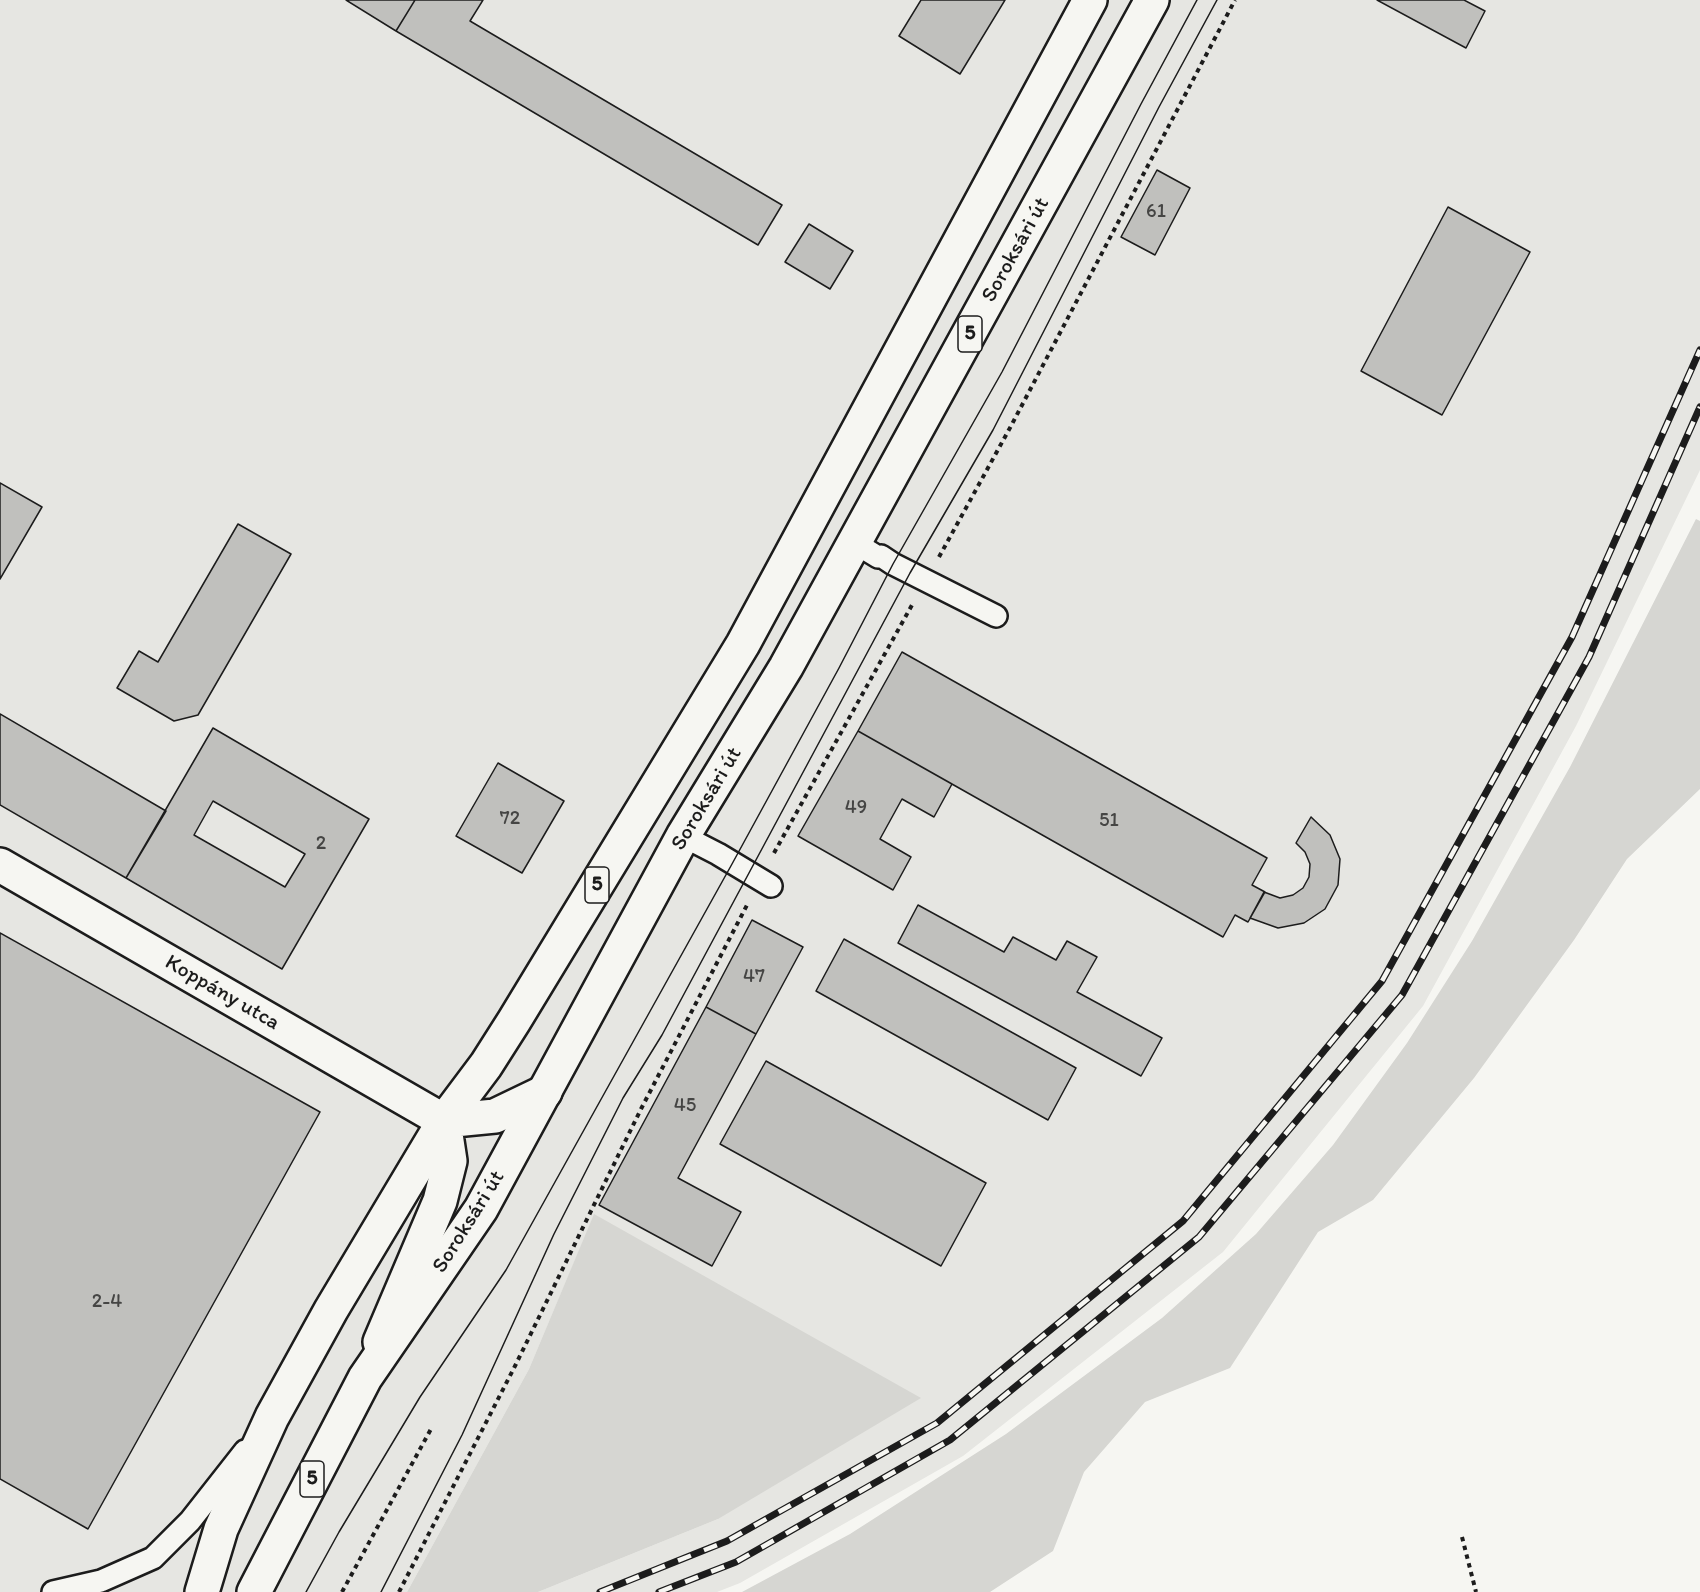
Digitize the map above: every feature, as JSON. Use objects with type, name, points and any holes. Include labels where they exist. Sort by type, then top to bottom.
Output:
[{"type":"main road","name":"5","points":[[202,1592],[221,1530],[272,1417],[331,1310],[444,1121],[486,1065],[514,1021],[743,644],[1090,0]]},
{"type":"main road","name":"Soroksári út","points":[[254,1592],[365,1378],[481,1209],[683,836],[786,667],[1152,0]]},
{"type":"main road","name":"Koppány utca","points":[[0,866],[444,1121]]},
{"type":"main road","points":[[365,1378],[440,1201],[450,1161],[444,1121],[495,1116],[545,1092]]},
{"type":"lane","points":[[855,543],[878,557],[881,556],[996,616]]},
{"type":"lane","points":[[683,836],[771,886]]},
{"type":"lane","points":[[53,1592],[100,1581],[153,1558],[190,1521],[272,1417]]},
{"type":"path","points":[[399,1592],[516,1364],[641,1109]]},
{"type":"path","points":[[342,1592],[431,1429]]},
{"type":"path","points":[[1462,1537],[1476,1592]]},
{"type":"shaded area","points":[[0,0],[1700,0],[1700,470],[1576,726],[1423,1006],[1223,1252],[963,1456],[740,1583],[717,1592],[538,1592],[718,1519],[594,1215],[529,1369],[407,1592],[0,1592]]},
{"type":"shaded area","points":[[1696,519],[1700,521],[1700,789],[1627,859],[1574,940],[1474,1078],[1373,1200],[1318,1232],[1230,1368],[1145,1402],[1084,1472],[1053,1551],[990,1592],[742,1592],[850,1534],[1006,1434],[1162,1318],[1256,1234],[1333,1145],[1407,1043],[1472,941],[1570,767]]},
{"type":"shaded area","points":[[594,1214],[921,1398],[718,1519],[538,1592],[407,1592],[529,1369]]},
{"type":"building","points":[[346,0],[415,0],[396,31]]},
{"type":"building","points":[[415,0],[483,0],[470,21],[782,205],[758,245],[396,31]]},
{"type":"building","points":[[921,0],[1005,0],[960,74],[899,36]]},
{"type":"building","points":[[1377,0],[1464,0],[1485,11],[1466,48]]},
{"type":"building","points":[[1157,170],[1190,188],[1155,255],[1121,237]]},
{"type":"building","points":[[1448,207],[1530,252],[1442,415],[1361,371]]},
{"type":"building","points":[[809,224],[853,251],[830,289],[785,262]]},
{"type":"building","points":[[0,483],[42,507],[0,579]]},
{"type":"building","points":[[238,524],[291,554],[198,715],[174,721],[117,688],[139,651],[158,662]]},
{"type":"building","points":[[902,652],[1267,858],[1252,885],[1265,892],[1248,922],[1235,915],[1223,937],[858,731]]},
{"type":"building","points":[[0,714],[166,811],[126,878],[0,805]]},
{"type":"building","points":[[213,728],[369,819],[282,969],[126,878]],"holes":[[[213,801],[305,854],[285,887],[194,835]]]},
{"type":"building","points":[[858,731],[952,784],[934,817],[902,799],[880,839],[911,857],[893,890],[798,836]]},
{"type":"building","points":[[498,763],[564,801],[522,873],[456,836]]},
{"type":"building","points":[[1311,817],[1330,835],[1340,859],[1338,885],[1325,909],[1304,923],[1278,928],[1250,918],[1264,892],[1280,898],[1293,895],[1303,888],[1309,877],[1310,864],[1305,852],[1296,843]]},
{"type":"building","points":[[918,905],[1004,952],[1013,937],[1056,960],[1067,941],[1097,957],[1077,992],[1162,1038],[1141,1076],[898,943]]},
{"type":"building","points":[[752,920],[803,947],[756,1034],[706,1007]]},
{"type":"building","points":[[0,933],[320,1112],[88,1529],[0,1479]]},
{"type":"building","points":[[844,939],[1076,1068],[1048,1120],[816,991]]},
{"type":"building","points":[[706,1007],[756,1034],[678,1178],[741,1212],[712,1266],[599,1205]]},
{"type":"building","points":[[766,1061],[986,1183],[941,1266],[720,1144]]},
{"type":"tram line","points":[[306,1592],[420,1397],[506,1270],[732,864],[893,564],[1002,372],[1197,0]]},
{"type":"tram line","points":[[381,1592],[462,1435],[554,1234],[623,1098],[662,1035],[910,573],[993,430],[1159,107],[1217,0]]},
{"type":"railway","points":[[600,1592],[727,1541],[937,1423],[1183,1221],[1382,981],[1572,637],[1700,350]]},
{"type":"railway","points":[[659,1592],[736,1562],[950,1440],[1199,1237],[1402,995],[1589,657],[1700,407]]}]
